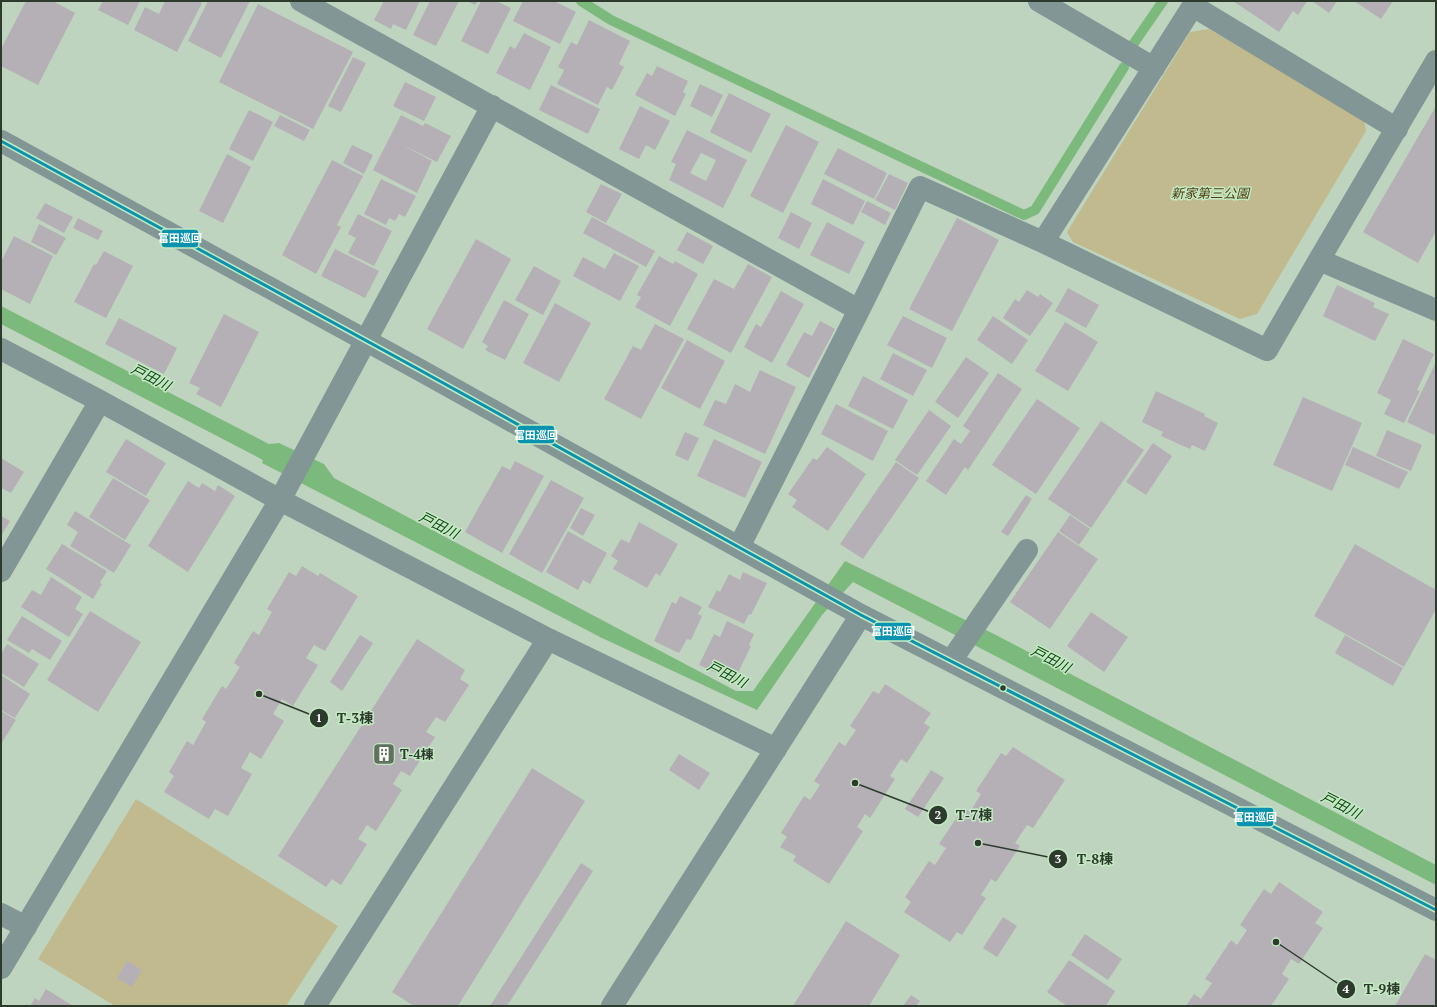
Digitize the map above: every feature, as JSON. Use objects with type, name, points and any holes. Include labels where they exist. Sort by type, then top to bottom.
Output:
[{"type":"street","points":[[301,1],[859,310]]},
{"type":"street","points":[[1039,1],[1154,68]]},
{"type":"street","points":[[1043,242],[1194,4],[1397,129]]},
{"type":"street","points":[[740,547],[920,187],[1043,242],[1268,350],[1436,61]]},
{"type":"street","points":[[1,968],[280,500],[492,106]]},
{"type":"street","points":[[1,141],[366,340],[855,612],[1436,910]]},
{"type":"street","points":[[1319,260],[1436,310]]},
{"type":"street","points":[[1,349],[100,401],[280,500],[548,639],[776,749]]},
{"type":"street","points":[[1,571],[100,401]]},
{"type":"street","points":[[951,661],[1027,550]]},
{"type":"street","points":[[612,1006],[776,749],[855,612]]},
{"type":"street","points":[[316,1006],[548,639]]},
{"type":"street","points":[[1,914],[26,927]]},
{"type":"green space","name":"新家第三公園","points":[[1209,29],[1364,119],[1366,131],[1257,314],[1240,319],[1073,242],[1067,232],[1190,32]]},
{"type":"green space","points":[[136,799],[338,926],[286,1006],[115,1006],[38,959]]},
{"type":"shaded area","points":[[1,306],[269,444],[279,443],[324,464],[334,478],[736,691],[753,691],[845,561],[994,634],[1436,865],[1436,885],[853,582],[822,615],[757,710],[602,638],[262,463],[263,460],[1,324]]},
{"type":"building","points":[[26,1],[53,1],[75,13],[38,85],[1,66],[1,49]]},
{"type":"building","points":[[103,1],[140,1],[128,25],[98,10]]},
{"type":"building","points":[[165,1],[199,1],[202,3],[177,52],[134,30],[145,7],[159,14]]},
{"type":"building","points":[[208,1],[250,1],[221,58],[188,41]]},
{"type":"building","points":[[384,1],[420,1],[406,30],[393,24],[391,29],[374,20]]},
{"type":"building","points":[[430,1],[459,1],[436,46],[413,35]]},
{"type":"building","points":[[467,1],[478,1],[475,5]]},
{"type":"building","points":[[481,1],[496,1],[511,8],[488,54],[461,41]]},
{"type":"building","points":[[523,1],[554,1],[576,12],[560,44],[513,21]]},
{"type":"building","points":[[1233,1],[1307,1],[1298,15],[1293,11],[1279,32]]},
{"type":"building","points":[[1312,1],[1337,1],[1329,13]]},
{"type":"building","points":[[1354,1],[1393,1],[1381,19]]},
{"type":"building","points":[[258,4],[353,52],[313,129],[219,82]]},
{"type":"building","points":[[589,20],[630,41],[619,64],[624,67],[612,90],[607,87],[598,105],[557,84],[564,70],[558,67],[571,42],[577,45]]},
{"type":"building","points":[[524,33],[551,47],[530,90],[496,73],[510,46],[515,49]]},
{"type":"building","points":[[353,57],[366,63],[341,112],[328,106]]},
{"type":"building","points":[[657,66],[688,81],[683,92],[686,94],[675,116],[635,95],[647,73],[652,76]]},
{"type":"building","points":[[405,82],[436,97],[424,121],[393,106]]},
{"type":"building","points":[[700,84],[723,95],[712,117],[690,106]]},
{"type":"building","points":[[551,85],[600,109],[588,134],[539,110]]},
{"type":"building","points":[[729,93],[771,114],[751,153],[710,132]]},
{"type":"building","points":[[640,106],[670,121],[655,150],[646,145],[639,159],[619,149]]},
{"type":"building","points":[[1436,106],[1436,231],[1418,263],[1363,232]]},
{"type":"building","points":[[249,110],[273,122],[253,161],[229,149]]},
{"type":"building","points":[[280,115],[310,130],[304,141],[274,126]]},
{"type":"building","points":[[401,115],[423,126],[425,123],[451,136],[437,162],[401,144],[432,161],[417,193],[373,170]]},
{"type":"building","points":[[786,125],[819,142],[783,213],[750,196]]},
{"type":"building","points":[[687,130],[747,160],[723,208],[669,180],[676,164],[671,162]],"holes":[[[701,153],[716,160],[706,181],[690,173]]]},
{"type":"building","points":[[352,145],[373,155],[364,174],[343,163]]},
{"type":"building","points":[[838,148],[887,173],[874,199],[824,174]]},
{"type":"building","points":[[227,154],[251,167],[223,223],[199,211]]},
{"type":"building","points":[[332,160],[363,176],[337,225],[341,227],[316,274],[282,255]]},
{"type":"building","points":[[889,174],[908,183],[895,210],[875,200]]},
{"type":"building","points":[[381,179],[416,196],[405,217],[399,214],[395,221],[389,218],[386,225],[364,214]]},
{"type":"building","points":[[823,179],[865,201],[853,225],[811,204]]},
{"type":"building","points":[[601,184],[622,194],[606,223],[586,212]]},
{"type":"building","points":[[867,201],[891,213],[885,225],[861,212]]},
{"type":"building","points":[[45,203],[73,217],[64,233],[36,218]]},
{"type":"building","points":[[791,212],[812,223],[799,249],[778,238]]},
{"type":"building","points":[[358,214],[392,231],[374,266],[348,253],[356,238],[348,234]]},
{"type":"building","points":[[592,217],[655,251],[646,267],[583,233]]},
{"type":"building","points":[[78,218],[103,231],[98,240],[73,228]]},
{"type":"building","points":[[957,218],[999,240],[952,331],[909,309]]},
{"type":"building","points":[[827,222],[865,242],[849,274],[810,255]]},
{"type":"building","points":[[39,224],[66,238],[56,255],[31,242]]},
{"type":"building","points":[[687,232],[713,246],[703,264],[677,250]]},
{"type":"building","points":[[14,236],[53,256],[30,304],[1,289],[1,262]]},
{"type":"building","points":[[476,239],[511,259],[463,349],[427,329]]},
{"type":"building","points":[[335,249],[379,271],[365,298],[321,276]]},
{"type":"building","points":[[104,251],[133,266],[106,318],[74,302],[94,264],[96,265]]},
{"type":"building","points":[[614,253],[639,266],[620,301],[573,276],[583,257],[605,269]]},
{"type":"building","points":[[659,256],[673,264],[675,261],[698,274],[670,326],[635,307],[641,297],[637,295]]},
{"type":"building","points":[[748,264],[772,277],[731,353],[687,329],[714,279],[734,289]]},
{"type":"building","points":[[534,266],[561,281],[543,315],[515,300]]},
{"type":"building","points":[[1337,285],[1375,303],[1373,307],[1389,314],[1375,341],[1323,316]]},
{"type":"building","points":[[1068,288],[1099,305],[1086,328],[1055,311]]},
{"type":"building","points":[[1027,290],[1038,297],[1040,294],[1053,303],[1030,336],[1003,318],[1015,299],[1019,302]]},
{"type":"building","points":[[781,291],[804,304],[772,363],[744,347],[756,324],[761,327]]},
{"type":"building","points":[[504,300],[529,314],[505,360],[485,350],[488,346],[482,342]]},
{"type":"building","points":[[555,303],[591,323],[559,382],[523,363]]},
{"type":"building","points":[[224,314],[259,332],[221,407],[196,394],[200,388],[189,383]]},
{"type":"building","points":[[903,316],[947,338],[932,368],[887,345]]},
{"type":"building","points":[[993,316],[1028,340],[1012,364],[977,340]]},
{"type":"building","points":[[119,318],[177,348],[164,374],[105,344]]},
{"type":"building","points":[[820,321],[835,329],[809,378],[786,365],[804,332],[812,336]]},
{"type":"building","points":[[1065,322],[1098,342],[1068,391],[1035,371]]},
{"type":"building","points":[[655,324],[684,339],[641,419],[604,399],[633,346],[641,350]]},
{"type":"building","points":[[1403,339],[1434,354],[1417,390],[1420,391],[1404,423],[1384,414],[1391,400],[1377,393]]},
{"type":"building","points":[[687,340],[725,361],[700,409],[661,388]]},
{"type":"building","points":[[893,353],[927,370],[913,396],[880,379]]},
{"type":"building","points":[[966,357],[989,373],[958,418],[935,402]]},
{"type":"building","points":[[1436,362],[1436,431],[1434,435],[1407,422]]},
{"type":"building","points":[[760,370],[796,387],[765,454],[703,425],[715,400],[726,404],[735,384],[750,392]]},
{"type":"building","points":[[998,373],[1022,389],[968,470],[965,467],[946,495],[926,481],[954,439],[961,444],[970,431],[963,426]]},
{"type":"building","points":[[863,376],[908,400],[893,429],[848,406]]},
{"type":"building","points":[[1156,391],[1205,414],[1204,416],[1218,423],[1205,451],[1192,445],[1190,449],[1161,436],[1163,432],[1142,422]]},
{"type":"building","points":[[1303,397],[1362,423],[1332,491],[1273,465]]},
{"type":"building","points":[[1037,399],[1080,428],[1036,494],[992,465]]},
{"type":"building","points":[[836,404],[888,431],[873,461],[821,434]]},
{"type":"building","points":[[929,410],[951,426],[917,475],[895,460]]},
{"type":"building","points":[[1101,421],[1144,450],[1091,528],[1048,499]]},
{"type":"building","points":[[1387,430],[1422,445],[1411,471],[1376,456]]},
{"type":"building","points":[[685,432],[699,438],[688,461],[675,455]]},
{"type":"building","points":[[126,439],[166,463],[146,496],[106,472]]},
{"type":"building","points":[[714,439],[762,462],[745,498],[697,476]]},
{"type":"building","points":[[1153,443],[1172,456],[1146,495],[1126,482]]},
{"type":"building","points":[[827,447],[866,474],[828,531],[792,507],[797,500],[788,494],[813,458],[817,460]]},
{"type":"building","points":[[1353,447],[1408,472],[1399,489],[1345,465]]},
{"type":"building","points":[[1,458],[24,472],[11,493],[1,488]]},
{"type":"building","points":[[515,461],[544,476],[502,553],[465,532],[502,466],[510,470]]},
{"type":"building","points":[[896,462],[919,478],[863,559],[840,544]]},
{"type":"building","points":[[113,478],[150,500],[125,540],[89,517]]},
{"type":"building","points":[[551,480],[584,498],[542,573],[509,554]]},
{"type":"building","points":[[188,481],[199,488],[202,483],[215,491],[218,485],[235,496],[188,572],[148,546]]},
{"type":"building","points":[[1026,495],[1032,499],[1008,536],[1001,532]]},
{"type":"building","points":[[581,508],[595,515],[583,536],[570,528]]},
{"type":"building","points":[[75,511],[131,545],[114,573],[70,546],[78,532],[67,525]]},
{"type":"building","points":[[1070,515],[1090,529],[1079,545],[1059,531]]},
{"type":"building","points":[[1,516],[10,521],[1,536]]},
{"type":"building","points":[[639,522],[678,544],[660,576],[656,573],[647,588],[613,569],[618,561],[611,556],[621,539],[629,543]]},
{"type":"building","points":[[568,531],[607,553],[590,584],[583,580],[578,590],[546,572]]},
{"type":"building","points":[[1058,532],[1098,559],[1050,629],[1010,602]]},
{"type":"building","points":[[62,544],[107,571],[100,583],[102,584],[93,599],[46,569]]},
{"type":"building","points":[[1355,544],[1436,590],[1436,609],[1404,667],[1314,616]]},
{"type":"building","points":[[302,566],[318,576],[320,573],[358,596],[325,651],[314,645],[306,658],[318,665],[293,706],[282,699],[273,714],[284,721],[261,759],[250,752],[241,768],[252,774],[228,816],[215,809],[209,819],[164,792],[174,776],[169,772],[187,741],[193,745],[206,722],[202,719],[222,686],[226,689],[240,667],[234,663],[253,631],[259,635],[272,612],[267,609],[289,572],[296,576]]},
{"type":"building","points":[[743,572],[767,583],[751,615],[749,614],[744,624],[708,607],[717,590],[720,592],[729,574],[740,580]]},
{"type":"building","points":[[51,577],[82,597],[75,609],[83,614],[69,637],[21,607],[32,590],[41,595]]},
{"type":"building","points":[[680,596],[702,607],[698,614],[702,616],[691,640],[687,639],[679,653],[654,641],[672,602],[676,604]]},
{"type":"building","points":[[90,611],[141,642],[98,712],[47,680]]},
{"type":"building","points":[[1091,612],[1128,637],[1104,672],[1067,646]]},
{"type":"building","points":[[22,616],[62,641],[50,660],[32,649],[29,653],[7,640]]},
{"type":"building","points":[[727,621],[754,634],[749,645],[751,646],[734,681],[699,665],[714,634],[720,637]]},
{"type":"building","points":[[360,635],[373,643],[342,691],[330,682]]},
{"type":"building","points":[[1345,635],[1403,668],[1393,686],[1335,653]]},
{"type":"building","name":"T-4棟","points":[[417,639],[465,670],[460,679],[469,685],[445,722],[436,717],[426,732],[435,737],[410,776],[401,771],[393,784],[402,790],[376,831],[367,825],[358,839],[367,844],[341,885],[332,879],[326,887],[278,856]]},
{"type":"building","points":[[7,644],[39,664],[24,687],[1,673],[1,654]]},
{"type":"building","points":[[1,675],[30,694],[15,718],[1,710]]},
{"type":"building","points":[[885,684],[931,713],[924,723],[930,727],[907,763],[901,759],[890,776],[895,779],[870,818],[865,814],[857,827],[863,831],[829,884],[793,861],[796,856],[780,847],[787,837],[781,833],[804,796],[810,800],[820,785],[814,781],[839,742],[845,746],[856,730],[850,726],[873,691],[879,694]]},
{"type":"building","points":[[1,711],[16,720],[1,744]]},
{"type":"building","points":[[1013,747],[1065,780],[1033,828],[1027,825],[1015,843],[1020,846],[996,882],[991,879],[981,895],[986,898],[962,935],[957,932],[950,942],[904,912],[911,902],[905,897],[929,861],[935,865],[946,848],[939,844],[963,808],[970,812],[981,794],[976,791],[1001,753],[1006,756]]},
{"type":"building","points":[[679,754],[710,773],[699,790],[669,770]]},
{"type":"building","points":[[532,768],[585,801],[458,1006],[414,1006],[392,992]]},
{"type":"building","points":[[931,770],[944,778],[918,817],[905,809]]},
{"type":"building","points":[[581,863],[593,871],[507,1006],[490,1006]]},
{"type":"building","points":[[1279,882],[1323,912],[1315,923],[1323,928],[1299,964],[1291,959],[1282,974],[1289,979],[1271,1006],[1186,1006],[1194,994],[1201,999],[1212,983],[1205,979],[1231,940],[1237,945],[1247,930],[1240,925],[1264,889],[1271,894]]},
{"type":"building","points":[[1003,917],[1017,926],[997,957],[983,948]]},
{"type":"building","points":[[846,921],[900,955],[869,1006],[793,1006]]},
{"type":"building","points":[[1085,934],[1122,959],[1108,980],[1071,955]]},
{"type":"building","points":[[1425,954],[1436,960],[1436,1006],[1395,1006]]},
{"type":"building","points":[[1069,960],[1115,991],[1106,1006],[1067,1006],[1047,992]]},
{"type":"building","points":[[127,961],[142,970],[132,987],[117,978]]},
{"type":"building","points":[[46,989],[73,1006],[30,1006],[35,998],[39,1001]]},
{"type":"building","points":[[911,995],[920,1001],[916,1006],[903,1006]]},
{"type":"waterway","points":[[581,1],[611,20],[1024,215],[1035,210],[1124,67]]},
{"type":"waterway","points":[[1132,46],[1163,1]]},
{"type":"transit line","name":"富田巡回","points":[[1,141],[418,369],[861,615],[1436,910]]},
{"type":"place","name":"T-3棟","points":[[259,694]]},
{"type":"place","name":"T-4棟","points":[[384,754]]},
{"type":"place","name":"T-7棟","points":[[855,783]]},
{"type":"place","name":"T-8棟","points":[[978,843]]},
{"type":"place","name":"T-9棟","points":[[1276,942]]},
{"type":"water label","name":"戸田川","points":[[151,377]]},
{"type":"water label","name":"戸田川","points":[[439,525]]},
{"type":"water label","name":"戸田川","points":[[1051,659]]},
{"type":"water label","name":"戸田川","points":[[727,674]]},
{"type":"water label","name":"戸田川","points":[[1341,805]]}]
